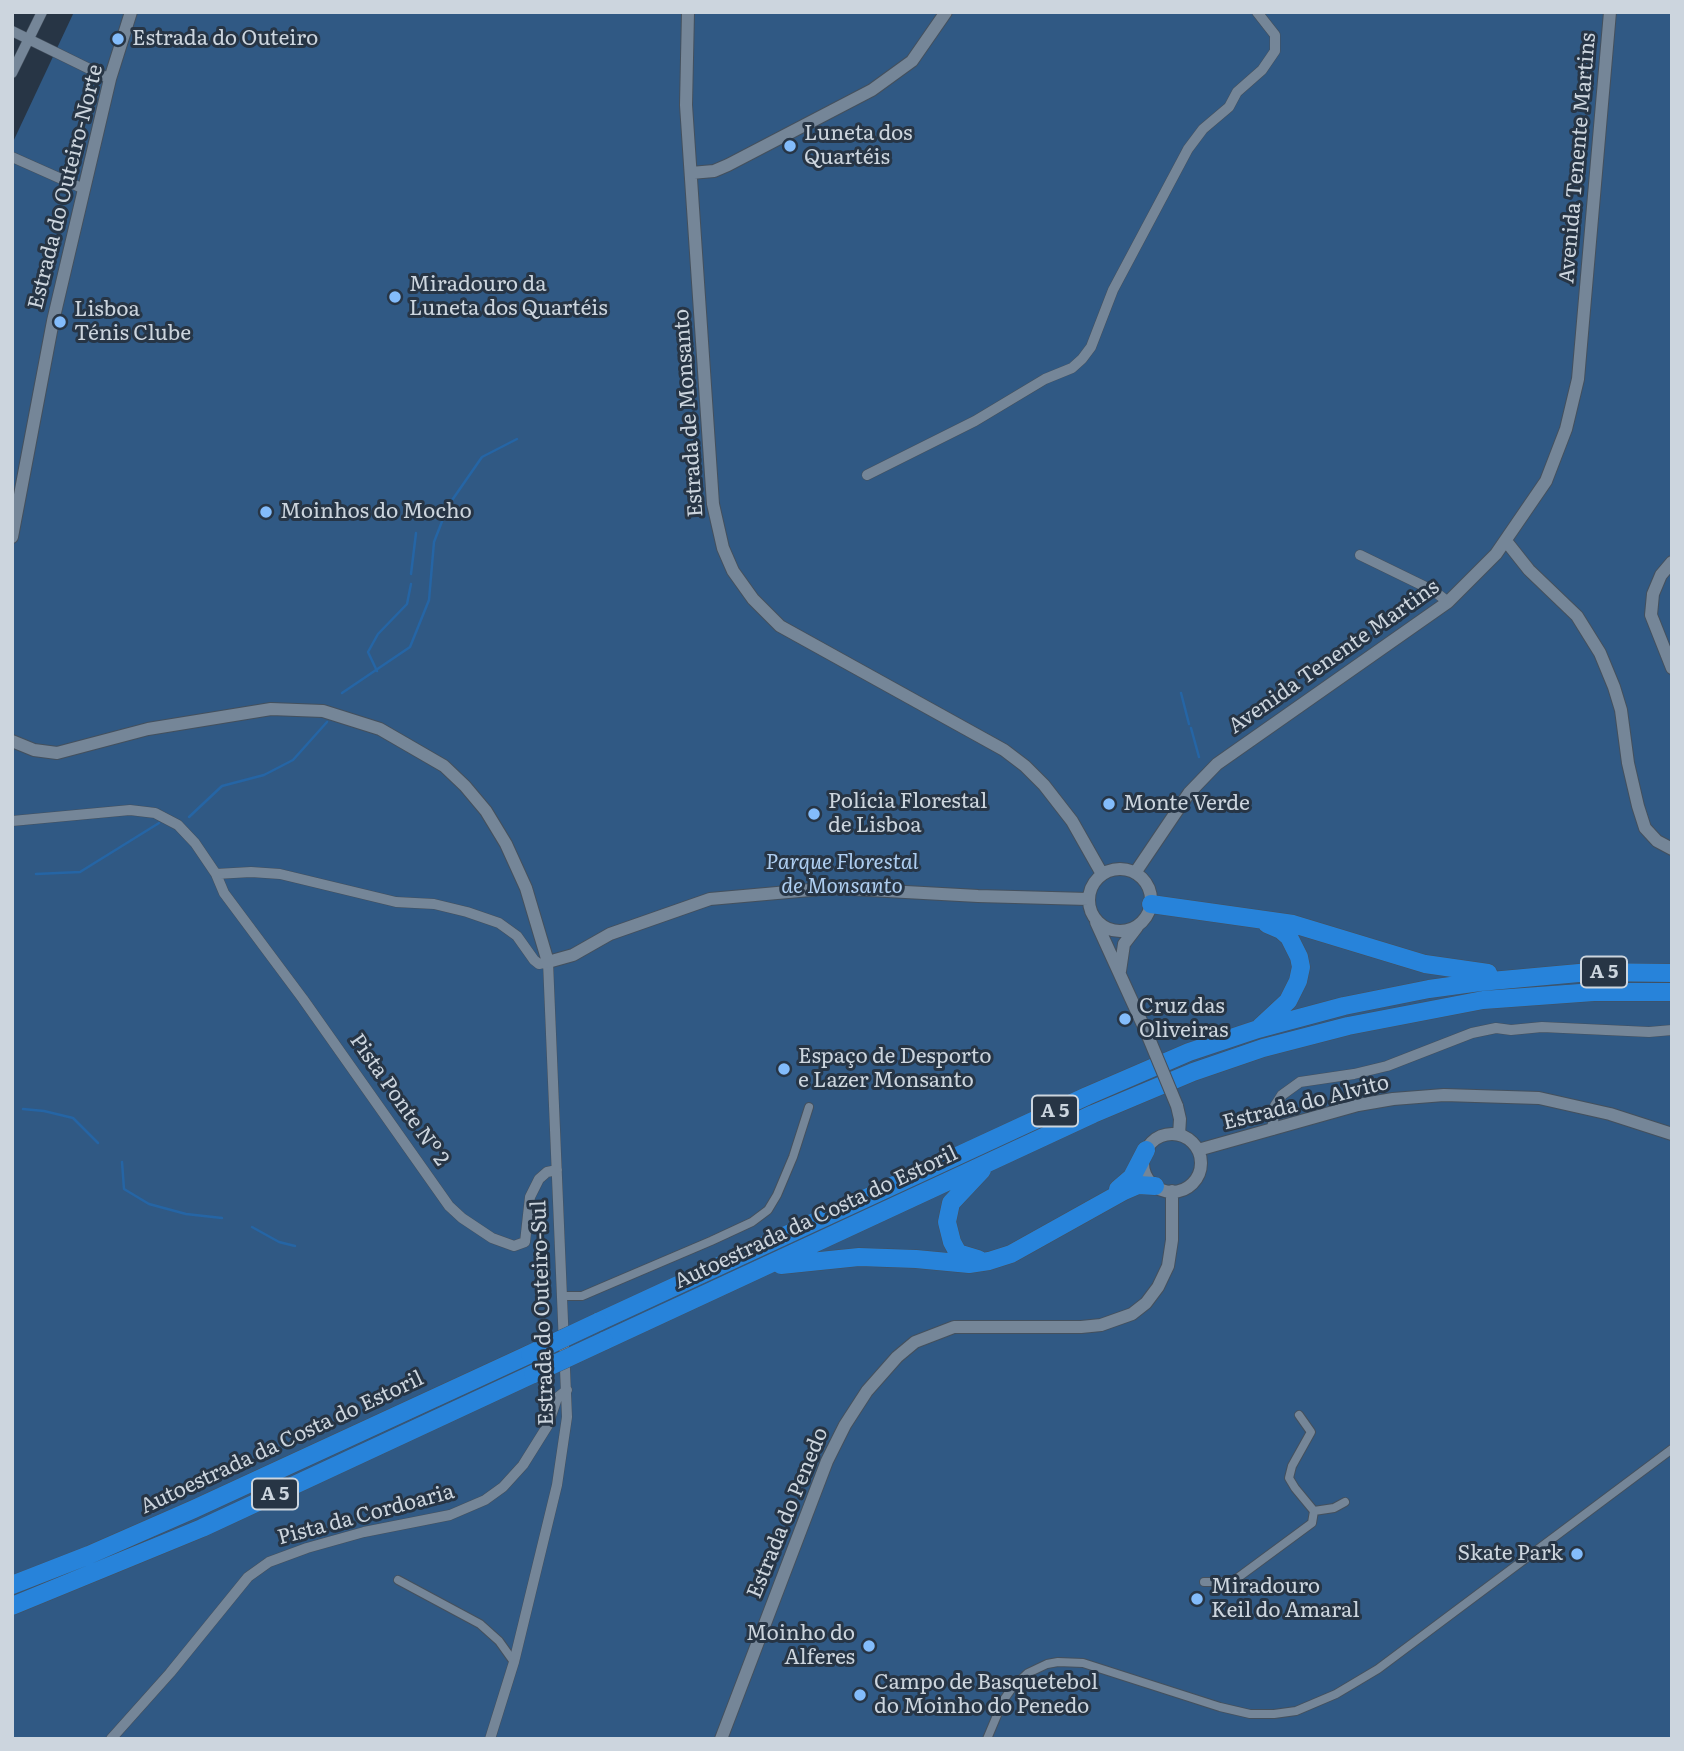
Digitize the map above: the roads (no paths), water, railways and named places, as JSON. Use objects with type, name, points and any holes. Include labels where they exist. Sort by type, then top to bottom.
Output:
[{"type":"highway","points":[[1151,904],[1293,924],[1425,964],[1468,972],[1537,975]]},
{"type":"highway","points":[[1257,920],[1281,930],[1289,937],[1301,967],[1298,981],[1287,1001],[1258,1029]]},
{"type":"highway","name":"Autoestrada da Costa do Estoril","points":[[12,1585],[194,1509],[1087,1096],[1189,1052],[1258,1029],[1344,1006],[1417,991],[1537,975],[1590,972],[1672,973]]},
{"type":"highway","name":"Autoestrada da Costa do Estoril","points":[[12,1606],[202,1528],[1093,1114],[1193,1072],[1263,1048],[1434,1008],[1495,999],[1594,992],[1672,992]]},
{"type":"highway","points":[[991,1162],[951,1203],[947,1222],[951,1242],[958,1253],[973,1259],[988,1258],[1010,1250],[1119,1188],[1132,1177],[1146,1150]]},
{"type":"highway","points":[[767,1266],[859,1257],[970,1264],[989,1261],[1011,1254],[1138,1185],[1163,1189]]},
{"type":"street","points":[[12,73],[41,12]]},
{"type":"street","name":"Estrada do Outeiro-Norte","points":[[12,537],[53,321],[110,79],[131,12]]},
{"type":"street","name":"Estrada de Monsanto","points":[[688,12],[686,79],[713,504],[720,538],[733,570],[753,599],[780,626],[1003,750],[1025,766],[1044,785],[1072,821],[1102,874]]},
{"type":"street","points":[[691,173],[714,171],[728,166],[872,90],[912,61],[946,12]]},
{"type":"street","points":[[867,475],[975,421],[1045,379],[1072,368],[1082,359],[1091,347],[1113,290],[1188,149],[1203,129],[1229,107],[1237,92],[1262,70],[1275,51],[1275,35],[1257,12]]},
{"type":"street","name":"Avenida Tenente Martins","points":[[1135,873],[1189,793],[1217,764],[1448,602],[1506,541],[1546,481],[1566,429],[1580,353],[1610,12]]},
{"type":"street","points":[[12,31],[110,79]]},
{"type":"street","points":[[12,157],[84,189]]},
{"type":"street","points":[[1506,541],[1529,570],[1585,626],[1600,653],[1614,687],[1637,806],[1645,828],[1657,841],[1672,849]]},
{"type":"street","points":[[1360,555],[1434,591],[1448,602]]},
{"type":"street","points":[[1672,562],[1661,575],[1653,594],[1651,615],[1672,668]]},
{"type":"street","points":[[12,741],[34,750],[57,753],[148,729],[271,709],[323,710],[380,729],[443,766],[486,811],[506,844],[526,888],[548,962]]},
{"type":"street","points":[[12,821],[130,810],[155,813],[178,825],[195,843],[216,874],[280,874],[386,900],[433,904],[467,912],[499,923],[517,936],[539,964],[573,955],[610,934],[710,899],[833,888],[978,897],[1088,899]]},
{"type":"street","points":[[1120,971],[1124,944],[1147,915],[1151,904],[1147,886],[1135,873],[1118,869],[1102,874],[1094,883],[1088,899],[1092,916],[1120,971],[1177,1107],[1179,1135]]},
{"type":"street","name":"Pista Ponte Nº 2","points":[[216,874],[224,893],[303,999],[449,1206],[462,1218],[504,1244],[522,1244],[526,1238],[530,1197],[535,1186],[547,1172],[557,1170]]},
{"type":"street","points":[[1092,916],[1103,927],[1118,932],[1139,925]]},
{"type":"street","name":"Estrada do Outeiro-Sul","points":[[490,1739],[514,1662],[560,1473],[568,1416],[548,962]]},
{"type":"street","points":[[1272,1130],[1275,1106],[1282,1095],[1300,1082],[1387,1066],[1472,1033],[1496,1028],[1511,1030],[1542,1027],[1649,1032],[1672,1030]]},
{"type":"street","name":"Estrada do Alvito","points":[[1198,1150],[1368,1103],[1415,1097],[1524,1097],[1632,1121],[1672,1134]]},
{"type":"street","points":[[564,1296],[582,1296],[711,1241],[752,1222],[768,1210],[778,1195],[809,1107]]},
{"type":"street","points":[[1168,1134],[1179,1135],[1192,1142],[1198,1150],[1200,1161],[1196,1178],[1183,1189],[1163,1189],[1147,1178],[1143,1167],[1146,1150],[1157,1138],[1168,1134]]},
{"type":"street","name":"Estrada do Penedo","points":[[721,1739],[822,1472],[845,1425],[867,1391],[897,1357],[915,1342],[954,1327],[1081,1327],[1101,1325],[1132,1314],[1146,1303],[1158,1287],[1168,1265],[1172,1240],[1163,1189]]},
{"type":"street","name":"Pista da Cordoaria","points":[[110,1739],[170,1673],[248,1577],[269,1562],[307,1548],[364,1532],[450,1515],[485,1500],[503,1487],[523,1465],[548,1425],[557,1398],[567,1390]]},
{"type":"street","points":[[1204,1582],[1232,1583],[1312,1523],[1314,1511],[1289,1478],[1292,1466],[1311,1432],[1299,1415],[1293,1426]]},
{"type":"street","points":[[987,1739],[1003,1701],[1012,1688],[1036,1669],[1059,1662],[1083,1663],[1250,1714],[1296,1711],[1336,1695],[1378,1669],[1672,1449]]},
{"type":"street","points":[[1314,1511],[1334,1508],[1345,1502]]},
{"type":"street","points":[[398,1580],[480,1624],[499,1641],[514,1662]]},
{"type":"waterway","points":[[342,693],[410,647],[429,600],[434,542],[448,506],[482,457],[517,439]]},
{"type":"waterway","points":[[411,574],[416,533]]},
{"type":"waterway","points":[[377,671],[368,652],[378,634],[407,604],[411,584]]},
{"type":"waterway","points":[[1181,693],[1189,724]]},
{"type":"waterway","points":[[189,817],[222,786],[264,775],[293,760],[327,722]]},
{"type":"waterway","points":[[1191,728],[1199,757]]},
{"type":"waterway","points":[[36,874],[80,872],[159,823]]},
{"type":"waterway","points":[[23,1109],[73,1118],[98,1143]]},
{"type":"waterway","points":[[122,1162],[124,1189],[149,1204],[186,1214],[222,1218]]},
{"type":"waterway","points":[[252,1227],[279,1242],[295,1246]]},
{"type":"place","name":"Estrada do Outeiro","points":[[118,39]]},
{"type":"place","name":"Luneta dos Quartéis","points":[[790,146]]},
{"type":"place","name":"Miradouro da Luneta dos Quartéis","points":[[395,297]]},
{"type":"place","name":"Lisboa Ténis Clube","points":[[60,322]]},
{"type":"place","name":"Moinhos do Mocho","points":[[266,512]]},
{"type":"place","name":"Monte Verde","points":[[1109,804]]},
{"type":"place","name":"Polícia Florestal de Lisboa","points":[[814,814]]},
{"type":"place","name":"Cruz das Oliveiras","points":[[1125,1019]]},
{"type":"place","name":"Espaço de Desporto e Lazer Monsanto","points":[[784,1069]]},
{"type":"place","name":"Skate Park","points":[[1577,1554]]},
{"type":"place","name":"Miradouro Keil do Amaral","points":[[1197,1599]]},
{"type":"place","name":"Moinho do Alferes","points":[[869,1646]]},
{"type":"place","name":"Campo de Basquetebol do Moinho do Penedo","points":[[860,1695]]},
{"type":"park label","name":"Parque Florestal de Monsanto","points":[[842,875]]}]
